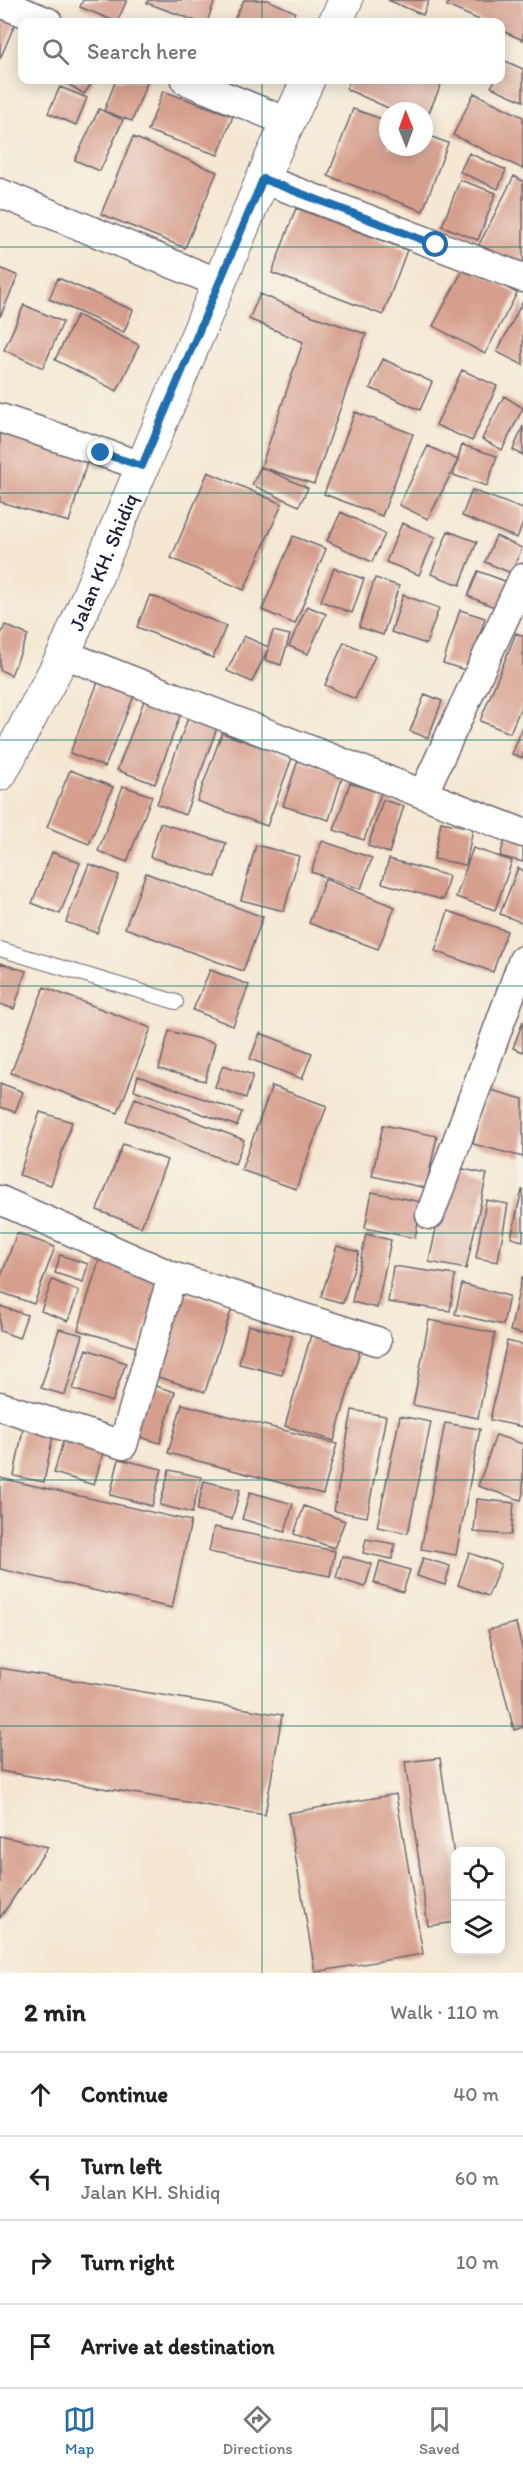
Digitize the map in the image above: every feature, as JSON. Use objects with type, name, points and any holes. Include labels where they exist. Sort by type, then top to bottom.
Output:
[{"type":"main road","points":[[337,18],[346,0]]},
{"type":"main road","name":"Jalan KH. Shidiq","points":[[0,774],[64,654],[263,179],[306,84]]},
{"type":"street","points":[[0,3],[38,18]]},
{"type":"street","points":[[195,84],[288,122]]},
{"type":"street","points":[[263,179],[523,278]]},
{"type":"street","points":[[0,193],[219,283]]},
{"type":"street","points":[[0,418],[142,466]]},
{"type":"street","points":[[423,794],[523,578]]},
{"type":"street","points":[[64,654],[523,833]]},
{"type":"street","points":[[430,1215],[523,960]]},
{"type":"street","points":[[0,1200],[172,1276],[377,1341]]},
{"type":"street","points":[[0,1406],[123,1445],[172,1276]]},
{"type":"lane","points":[[0,949],[176,1002]]},
{"type":"building","points":[[83,0],[127,0],[119,18],[107,18],[80,7]]},
{"type":"building","points":[[148,0],[215,0],[208,18],[188,18],[147,3]]},
{"type":"building","points":[[244,0],[268,0],[295,12],[292,18],[235,18]]},
{"type":"building","points":[[388,0],[429,0],[423,15]]},
{"type":"building","points":[[450,0],[523,0],[523,40],[505,32],[505,18],[475,18],[447,6]]},
{"type":"building","points":[[0,12],[17,19],[0,59]]},
{"type":"building","points":[[505,61],[523,69],[523,101],[491,87],[493,84],[505,84]]},
{"type":"building","points":[[68,84],[91,84],[84,94]]},
{"type":"building","points":[[114,84],[146,84],[132,121],[104,111]]},
{"type":"building","points":[[348,84],[441,84],[433,103],[379,102],[379,104],[346,89]]},
{"type":"building","points":[[60,87],[87,98],[76,125],[48,113]]},
{"type":"building","points":[[163,91],[233,116],[218,155],[148,131]]},
{"type":"building","points":[[474,93],[523,117],[523,169],[453,135]]},
{"type":"building","points":[[99,109],[123,120],[100,171],[75,160]]},
{"type":"building","points":[[353,109],[379,118],[379,156],[433,156],[433,137],[448,143],[423,211],[328,176]]},
{"type":"building","points":[[133,137],[217,172],[185,248],[101,214]]},
{"type":"building","points":[[469,153],[506,170],[498,189],[460,172]]},
{"type":"building","points":[[514,176],[523,181],[523,267],[479,245]]},
{"type":"building","points":[[460,180],[496,193],[478,240],[442,226]]},
{"type":"building","points":[[296,208],[407,250],[383,315],[272,273]]},
{"type":"building","points":[[465,266],[517,293],[485,354],[433,326]]},
{"type":"building","points":[[0,268],[18,276],[0,317]]},
{"type":"building","points":[[58,278],[133,310],[124,332],[49,299]]},
{"type":"building","points":[[260,294],[313,316],[366,334],[314,484],[261,467],[303,342],[249,319]]},
{"type":"building","points":[[523,301],[523,365],[497,352]]},
{"type":"building","points":[[24,305],[63,322],[43,368],[4,350]]},
{"type":"building","points":[[77,315],[139,345],[117,391],[55,360]]},
{"type":"building","points":[[383,359],[432,382],[420,410],[370,388]]},
{"type":"building","points":[[462,370],[497,386],[472,441],[436,425]]},
{"type":"building","points":[[504,396],[523,408],[502,450],[482,439]]},
{"type":"building","points":[[355,412],[413,434],[382,516],[324,494]]},
{"type":"building","points":[[0,426],[90,452],[69,522],[0,502]]},
{"type":"building","points":[[523,426],[523,455],[513,450]]},
{"type":"building","points":[[462,445],[497,456],[487,486],[453,475]]},
{"type":"building","points":[[428,446],[458,460],[428,519],[399,505]]},
{"type":"building","points":[[261,467],[308,488],[299,506],[252,485]]},
{"type":"building","points":[[208,472],[282,504],[244,590],[171,558]]},
{"type":"building","points":[[472,490],[523,509],[523,523],[517,538],[462,516]]},
{"type":"building","points":[[341,512],[385,534],[372,562],[327,541]]},
{"type":"building","points":[[402,523],[435,537],[419,575],[386,562]]},
{"type":"building","points":[[448,531],[477,542],[460,585],[431,574]]},
{"type":"building","points":[[293,536],[326,549],[295,624],[262,610]]},
{"type":"building","points":[[496,536],[522,548],[511,573],[485,562]]},
{"type":"building","points":[[334,568],[364,579],[352,613],[321,601]]},
{"type":"building","points":[[478,571],[510,583],[499,609],[468,596]]},
{"type":"building","points":[[375,578],[399,586],[383,635],[359,627]]},
{"type":"building","points":[[150,595],[226,626],[213,658],[137,627]]},
{"type":"building","points":[[403,595],[439,608],[426,644],[391,632]]},
{"type":"building","points":[[307,606],[326,614],[308,654],[289,646]]},
{"type":"building","points":[[460,610],[485,618],[468,671],[443,663]]},
{"type":"building","points":[[5,625],[28,635],[11,675],[0,670],[0,637]]},
{"type":"building","points":[[273,631],[290,635],[281,665],[265,660],[268,649],[252,682],[227,671],[244,636],[268,647]]},
{"type":"building","points":[[516,633],[523,636],[523,702],[510,733],[480,721]]},
{"type":"building","points":[[344,642],[375,656],[355,699],[325,685]]},
{"type":"building","points":[[102,672],[138,686],[105,767],[70,753]]},
{"type":"building","points":[[425,694],[442,701],[428,738],[410,731]]},
{"type":"building","points":[[146,696],[182,710],[155,784],[117,770]]},
{"type":"building","points":[[192,707],[221,717],[185,815],[157,804]]},
{"type":"building","points":[[523,727],[523,758],[512,754]]},
{"type":"building","points":[[222,733],[292,758],[267,826],[197,801]]},
{"type":"building","points":[[298,760],[343,775],[329,820],[283,806]]},
{"type":"building","points":[[70,770],[113,787],[89,844],[47,827]]},
{"type":"building","points":[[350,783],[381,793],[364,840],[334,830]]},
{"type":"building","points":[[123,786],[152,796],[127,862],[98,851]]},
{"type":"building","points":[[383,800],[404,806],[389,853],[368,846]]},
{"type":"building","points":[[441,822],[473,828],[466,865],[434,859]]},
{"type":"building","points":[[160,823],[226,843],[216,877],[150,857]]},
{"type":"building","points":[[506,836],[523,840],[523,862],[500,856]]},
{"type":"building","points":[[322,841],[372,858],[361,889],[311,872]]},
{"type":"building","points":[[256,845],[299,856],[284,911],[241,900]]},
{"type":"building","points":[[473,848],[512,861],[495,910],[456,897]]},
{"type":"building","points":[[52,852],[80,863],[60,914],[32,903]]},
{"type":"building","points":[[389,859],[449,876],[443,900],[382,883]]},
{"type":"building","points":[[89,864],[119,875],[97,933],[66,922]]},
{"type":"building","points":[[518,868],[523,870],[523,923],[500,914]]},
{"type":"building","points":[[146,873],[263,917],[243,971],[125,928]]},
{"type":"building","points":[[325,879],[395,907],[378,949],[309,923]]},
{"type":"building","points":[[448,911],[507,931],[493,972],[435,951]]},
{"type":"building","points":[[0,963],[26,971],[14,1009],[0,1004]]},
{"type":"building","points":[[210,970],[249,985],[233,1026],[193,1010]]},
{"type":"building","points":[[44,987],[151,1028],[118,1113],[11,1073]]},
{"type":"building","points":[[523,1021],[523,1052],[513,1048]]},
{"type":"building","points":[[169,1031],[215,1043],[205,1081],[159,1069]]},
{"type":"building","points":[[260,1033],[312,1053],[302,1079],[250,1059]]},
{"type":"building","points":[[223,1065],[253,1075],[246,1098],[215,1087]]},
{"type":"building","points":[[138,1076],[242,1112],[237,1126],[134,1090]]},
{"type":"building","points":[[0,1083],[23,1092],[15,1112],[0,1107]]},
{"type":"building","points":[[272,1086],[327,1106],[296,1189],[241,1170]]},
{"type":"building","points":[[487,1089],[523,1099],[523,1157],[473,1144]]},
{"type":"building","points":[[135,1098],[244,1140],[235,1164],[126,1121]]},
{"type":"building","points":[[40,1112],[72,1122],[51,1185],[19,1175]]},
{"type":"building","points":[[383,1125],[437,1136],[426,1188],[372,1176]]},
{"type":"building","points":[[123,1144],[167,1160],[141,1227],[97,1210]]},
{"type":"building","points":[[449,1166],[487,1174],[466,1269],[429,1262]]},
{"type":"building","points":[[523,1190],[523,1241],[511,1238]]},
{"type":"building","points":[[372,1192],[422,1202],[415,1238],[365,1228]]},
{"type":"building","points":[[486,1200],[508,1204],[498,1262],[476,1258]]},
{"type":"building","points":[[17,1233],[55,1247],[34,1304],[0,1292],[0,1279]]},
{"type":"building","points":[[366,1234],[391,1240],[377,1308],[352,1302]]},
{"type":"building","points":[[337,1246],[359,1252],[343,1303],[321,1297]]},
{"type":"building","points":[[60,1255],[88,1264],[83,1282],[55,1273]]},
{"type":"building","points":[[99,1260],[160,1279],[139,1348],[78,1330]]},
{"type":"building","points":[[393,1266],[455,1275],[450,1311],[388,1302]]},
{"type":"building","points":[[523,1277],[523,1334],[510,1331]]},
{"type":"building","points":[[52,1280],[79,1291],[68,1321],[41,1311]]},
{"type":"building","points":[[462,1284],[509,1296],[503,1325],[455,1314]]},
{"type":"building","points":[[179,1292],[232,1308],[205,1392],[152,1375]]},
{"type":"building","points":[[0,1306],[27,1315],[19,1338],[0,1331]]},
{"type":"building","points":[[429,1320],[495,1333],[478,1418],[413,1405]]},
{"type":"building","points":[[248,1325],[292,1336],[282,1375],[239,1364]]},
{"type":"building","points":[[59,1329],[83,1335],[65,1395],[41,1388]]},
{"type":"building","points":[[311,1335],[360,1350],[334,1441],[285,1426]]},
{"type":"building","points":[[507,1341],[523,1345],[523,1427],[490,1420]]},
{"type":"building","points":[[87,1349],[126,1363],[112,1402],[73,1389]]},
{"type":"building","points":[[149,1384],[175,1392],[160,1443],[133,1435]]},
{"type":"building","points":[[182,1404],[337,1444],[323,1494],[168,1453]]},
{"type":"building","points":[[352,1410],[386,1416],[367,1517],[334,1511]]},
{"type":"building","points":[[400,1416],[431,1422],[408,1533],[377,1527]]},
{"type":"building","points":[[445,1423],[480,1429],[456,1555],[421,1549]]},
{"type":"building","points":[[23,1429],[53,1435],[44,1482],[14,1476]]},
{"type":"building","points":[[496,1435],[523,1444],[521,1500],[478,1486]]},
{"type":"building","points":[[64,1438],[104,1449],[94,1485],[54,1473]]},
{"type":"building","points":[[119,1459],[162,1469],[152,1506],[110,1495]]},
{"type":"building","points":[[169,1470],[201,1477],[192,1513],[160,1505]]},
{"type":"building","points":[[0,1478],[191,1521],[172,1608],[0,1569]]},
{"type":"building","points":[[204,1481],[240,1490],[232,1519],[197,1510]]},
{"type":"building","points":[[250,1492],[293,1504],[285,1532],[242,1519]]},
{"type":"building","points":[[477,1499],[514,1503],[511,1535],[474,1532]]},
{"type":"building","points":[[304,1506],[345,1521],[334,1548],[294,1534]]},
{"type":"building","points":[[214,1527],[335,1551],[330,1576],[209,1552]]},
{"type":"building","points":[[366,1539],[395,1544],[392,1559],[363,1553]]},
{"type":"building","points":[[469,1553],[501,1564],[488,1596],[458,1585]]},
{"type":"building","points":[[342,1556],[372,1564],[365,1587],[336,1578]]},
{"type":"building","points":[[423,1558],[450,1566],[445,1585],[417,1576]]},
{"type":"building","points":[[380,1561],[410,1570],[403,1592],[374,1583]]},
{"type":"building","points":[[516,1623],[523,1652],[523,1727],[514,1730],[488,1630]]},
{"type":"building","points":[[0,1668],[282,1715],[265,1815],[0,1771]]},
{"type":"building","points":[[440,1758],[453,1847],[451,1923],[428,1926],[405,1762]]},
{"type":"building","points":[[396,1794],[423,1954],[315,1972],[288,1813]]},
{"type":"building","points":[[0,1836],[48,1847],[0,1918]]},
{"type":"route","points":[[101,453],[142,466],[263,179],[436,245]]}]
